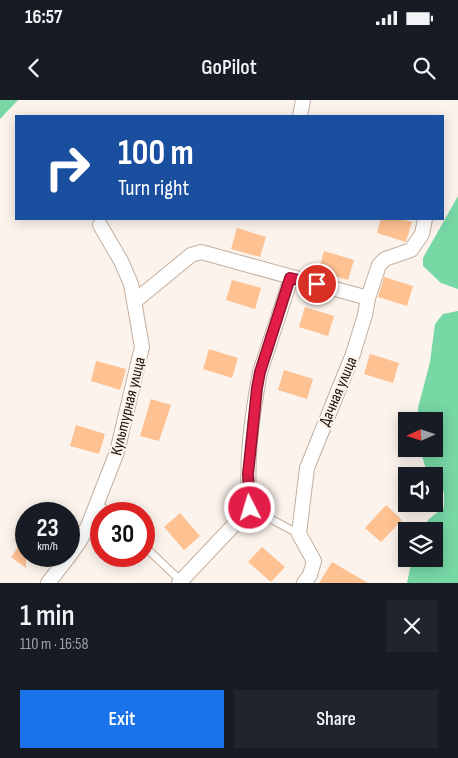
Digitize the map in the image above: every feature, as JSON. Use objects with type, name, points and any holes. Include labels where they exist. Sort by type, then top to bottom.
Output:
[{"type":"street","points":[[300,115],[302,100]]},
{"type":"street","name":"Дачная улица","points":[[299,534],[307,468],[317,439],[353,354],[379,265],[385,259],[411,250],[422,234],[425,220]]},
{"type":"street","name":"Культурная улица","points":[[97,502],[117,452],[142,347],[131,284],[121,261],[100,225]]},
{"type":"street","points":[[135,301],[191,255],[201,252],[368,298]]},
{"type":"street","points":[[180,582],[250,508],[248,474],[257,388],[260,372],[290,278]]},
{"type":"street","name":"Культурная улица","points":[[80,540],[90,521]]},
{"type":"street","points":[[299,534],[314,561],[310,575],[304,583]]},
{"type":"street","name":"Культурная улица","points":[[48,583],[60,567]]},
{"type":"lane","points":[[250,508],[299,534]]},
{"type":"lane","points":[[155,557],[180,582]]},
{"type":"green space","points":[[0,100],[18,100],[0,119]]},
{"type":"green space","points":[[458,196],[458,289],[441,283],[423,266],[423,258]]},
{"type":"green space","points":[[458,311],[458,583],[407,583],[410,567],[443,567],[443,522],[427,522],[438,512],[443,512],[443,467],[426,467],[423,458],[443,457],[443,412],[418,412],[418,408],[430,362],[435,324],[443,314]]},
{"type":"building","points":[[381,220],[405,220],[412,222],[406,242],[377,233]]},
{"type":"building","points":[[237,228],[266,237],[260,257],[231,249]]},
{"type":"building","points":[[324,251],[354,260],[348,280],[318,271]]},
{"type":"building","points":[[384,277],[413,286],[407,306],[378,297]]},
{"type":"building","points":[[232,280],[261,288],[255,309],[226,300]]},
{"type":"building","points":[[305,307],[334,316],[328,336],[299,327]]},
{"type":"building","points":[[209,349],[238,358],[232,378],[203,369]]},
{"type":"building","points":[[370,354],[399,363],[393,383],[364,374]]},
{"type":"building","points":[[96,361],[126,369],[120,390],[91,381]]},
{"type":"building","points":[[284,370],[313,379],[307,399],[278,390]]},
{"type":"building","points":[[151,399],[171,405],[159,441],[140,436]]},
{"type":"building","points":[[76,425],[105,434],[99,454],[70,446]]},
{"type":"building","points":[[386,505],[402,520],[398,522],[381,542],[365,528]]},
{"type":"building","points":[[180,513],[200,536],[184,550],[164,527]]},
{"type":"building","points":[[262,547],[285,567],[271,582],[248,562]]},
{"type":"building","points":[[15,551],[15,560],[11,557]]},
{"type":"building","points":[[332,562],[368,583],[319,583]]},
{"type":"route","points":[[250,508],[248,488],[249,460],[260,372],[290,278],[317,284]]}]
